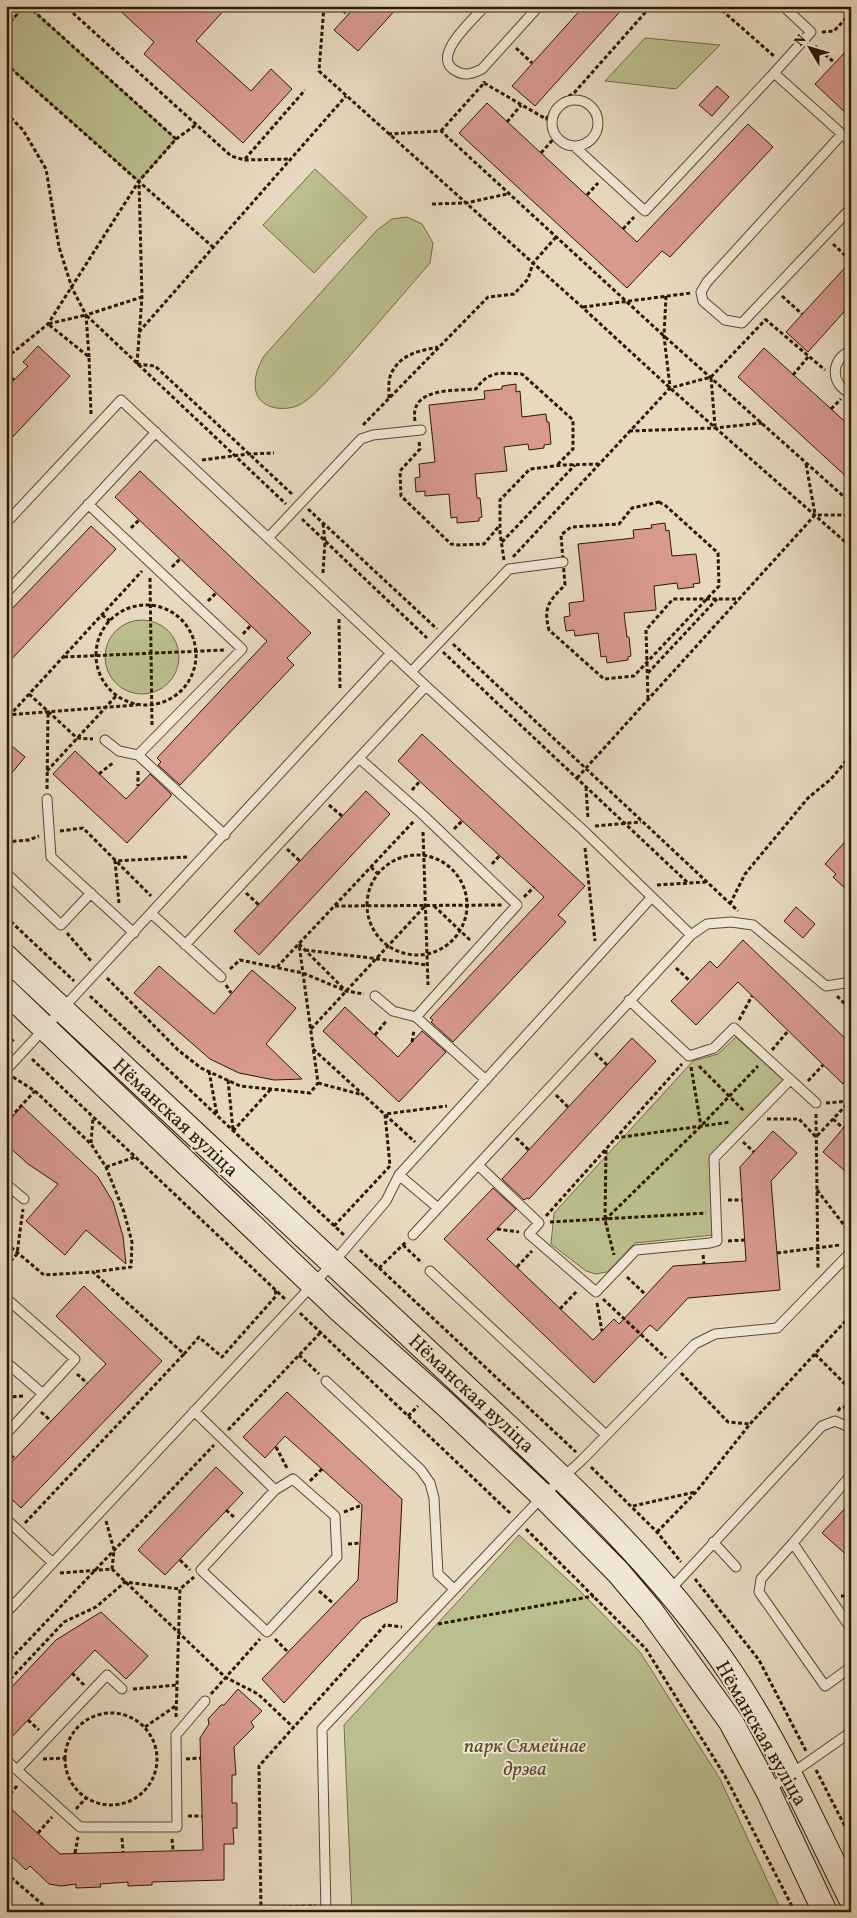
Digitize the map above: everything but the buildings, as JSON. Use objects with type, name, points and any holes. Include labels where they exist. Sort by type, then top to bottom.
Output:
[{"type":"main road","name":"Нёманская вуліца","points":[[6,957],[562,1479],[636,1553],[669,1591],[730,1672],[757,1715],[790,1775],[851,1899]]},
{"type":"main road","name":"Нёманская вуліца","points":[[6,991],[313,1284],[543,1496],[618,1572],[651,1611],[731,1722],[768,1790],[825,1912]]},
{"type":"lane","points":[[485,6],[455,39],[448,53],[448,64],[453,70],[462,74],[471,74],[482,69],[539,6]]},
{"type":"lane","points":[[574,146],[645,211],[809,35],[783,6]]},
{"type":"lane","points":[[774,73],[851,142]]},
{"type":"lane","points":[[569,101],[584,102],[595,113],[597,128],[594,136],[589,141],[574,146],[567,145],[556,136],[552,122],[557,109],[569,101]]},
{"type":"lane","points":[[842,134],[708,282],[701,292],[703,301],[725,320],[742,322],[851,208]]},
{"type":"lane","points":[[851,351],[838,360],[835,372],[842,388],[851,393]]},
{"type":"lane","points":[[6,524],[121,400],[426,686],[583,830],[690,935]]},
{"type":"lane","points":[[268,538],[361,438],[419,430]]},
{"type":"lane","points":[[6,593],[156,432]]},
{"type":"lane","points":[[88,504],[242,649],[138,755]]},
{"type":"lane","points":[[411,672],[509,569],[563,562]]},
{"type":"lane","points":[[6,1072],[391,653]]},
{"type":"lane","points":[[185,945],[426,686]]},
{"type":"lane","points":[[105,740],[119,751],[138,755],[224,834]]},
{"type":"lane","points":[[359,758],[422,814],[517,905],[416,1017]]},
{"type":"lane","points":[[47,799],[51,857],[134,933]]},
{"type":"lane","points":[[6,873],[61,925],[91,894]]},
{"type":"lane","points":[[6,1613],[333,1263],[386,1201],[400,1175],[651,898]]},
{"type":"lane","points":[[152,914],[221,977]]},
{"type":"lane","points":[[413,1235],[690,935],[707,924],[731,922],[753,925],[826,986],[851,982]]},
{"type":"lane","points":[[375,996],[393,1011],[416,1017],[486,1080]]},
{"type":"lane","points":[[629,1000],[690,1056],[714,1048],[734,1028],[816,1103]]},
{"type":"lane","points":[[478,1164],[540,1223],[529,1234],[596,1292],[636,1250],[717,1241],[714,1158],[790,1080]]},
{"type":"lane","points":[[400,1175],[438,1208]]},
{"type":"lane","points":[[6,1184],[24,1199]]},
{"type":"lane","points":[[326,1909],[322,1729],[543,1496],[583,1459],[695,1344],[715,1334],[777,1328],[851,1252]]},
{"type":"lane","points":[[430,1271],[606,1435]]},
{"type":"lane","points":[[6,1298],[75,1359],[6,1434]]},
{"type":"lane","points":[[6,1362],[43,1394]]},
{"type":"lane","points":[[326,1381],[421,1470],[430,1483],[434,1498],[438,1574],[454,1589]]},
{"type":"lane","points":[[194,1411],[275,1490]]},
{"type":"lane","points":[[669,1591],[822,1426],[835,1421],[851,1428]]},
{"type":"lane","points":[[851,1476],[761,1579],[760,1592],[825,1686],[851,1667]]},
{"type":"lane","points":[[293,1479],[335,1516],[337,1557],[267,1632],[201,1570],[275,1490],[293,1479]]},
{"type":"lane","points":[[6,1519],[53,1564]]},
{"type":"lane","points":[[714,1542],[736,1567]]},
{"type":"lane","points":[[793,1543],[851,1628]]},
{"type":"lane","points":[[17,1770],[107,1675],[122,1689]]},
{"type":"lane","points":[[6,1760],[80,1827],[178,1826],[176,1735],[205,1701]]},
{"type":"lane","points":[[768,1790],[850,1734]]},
{"type":"path","points":[[6,27],[24,6]]},
{"type":"path","points":[[28,6],[176,139]]},
{"type":"path","points":[[73,6],[74,14],[231,156],[244,160],[291,159]]},
{"type":"path","points":[[324,6],[319,71],[670,388],[851,547]]},
{"type":"path","points":[[338,6],[348,15]]},
{"type":"path","points":[[572,6],[579,12]]},
{"type":"path","points":[[484,83],[546,119],[562,100],[574,93],[652,6]]},
{"type":"path","points":[[718,6],[782,63]]},
{"type":"path","points":[[809,35],[834,31],[851,13]]},
{"type":"path","points":[[809,35],[835,64]]},
{"type":"path","points":[[508,40],[532,63]]},
{"type":"path","points":[[6,64],[214,248]]},
{"type":"path","points":[[388,134],[441,131],[484,83],[482,69]]},
{"type":"path","points":[[244,160],[305,90]]},
{"type":"path","points":[[139,332],[346,96]]},
{"type":"path","points":[[507,122],[522,105]]},
{"type":"path","points":[[6,113],[23,130],[46,169],[59,246],[72,288],[86,315],[688,883]]},
{"type":"path","points":[[6,358],[48,324],[138,181],[176,139],[196,124]]},
{"type":"path","points":[[441,131],[664,336],[851,503]]},
{"type":"path","points":[[541,153],[556,136]]},
{"type":"path","points":[[137,364],[142,297],[138,181]]},
{"type":"path","points":[[432,204],[466,203],[508,194]]},
{"type":"path","points":[[623,229],[642,208]]},
{"type":"path","points":[[824,236],[851,261]]},
{"type":"path","points":[[440,347],[409,354],[400,363],[391,374],[388,399],[440,347],[488,297],[514,294],[528,279],[533,263],[556,237]]},
{"type":"path","points":[[774,289],[802,314]]},
{"type":"path","points":[[582,307],[701,292]]},
{"type":"path","points":[[666,296],[664,336],[670,388]]},
{"type":"path","points":[[48,324],[86,315],[142,297]]},
{"type":"path","points":[[754,310],[836,378]]},
{"type":"path","points":[[86,315],[90,410],[94,429]]},
{"type":"path","points":[[598,464],[530,469],[500,500],[501,542],[504,566],[670,388],[711,377],[766,319]]},
{"type":"path","points":[[48,324],[89,357]]},
{"type":"path","points":[[793,374],[809,356]]},
{"type":"path","points":[[137,364],[155,366]]},
{"type":"path","points":[[6,373],[14,380]]},
{"type":"path","points":[[500,525],[484,544],[459,546],[451,544],[401,496],[400,471],[420,449],[419,430],[413,412],[418,402],[433,393],[476,389],[483,379],[492,374],[522,374],[573,420],[573,449],[556,466]]},
{"type":"path","points":[[711,377],[715,428]]},
{"type":"path","points":[[629,431],[715,428],[762,422]]},
{"type":"path","points":[[188,462],[274,453]]},
{"type":"path","points":[[806,463],[815,515]]},
{"type":"path","points":[[501,542],[576,465]]},
{"type":"path","points":[[659,502],[666,506],[718,553],[719,586],[634,676],[604,679],[549,630],[546,619],[547,606],[565,585],[563,562],[561,535],[571,527],[619,524],[632,508],[659,502]]},
{"type":"path","points":[[577,778],[815,515],[851,515]]},
{"type":"path","points":[[322,588],[325,541],[323,523]]},
{"type":"path","points":[[150,562],[152,740]]},
{"type":"path","points":[[8,716],[150,562]]},
{"type":"path","points":[[648,700],[646,630],[673,599],[740,599]]},
{"type":"path","points":[[648,673],[717,599]]},
{"type":"path","points":[[8,716],[151,704],[170,698],[185,687],[194,670],[196,651],[194,637],[187,624],[177,614],[150,604],[136,605],[124,610],[110,621],[98,642],[96,656],[102,678],[108,687],[117,695],[138,705]]},
{"type":"path","points":[[338,604],[340,709]]},
{"type":"path","points":[[102,614],[110,621]]},
{"type":"path","points":[[63,657],[242,649]]},
{"type":"path","points":[[29,694],[77,738],[105,740]]},
{"type":"path","points":[[47,771],[117,695]]},
{"type":"path","points":[[47,799],[48,712]]},
{"type":"path","points":[[99,774],[127,753]]},
{"type":"path","points":[[730,904],[745,874],[808,798],[831,780],[851,755]]},
{"type":"path","points":[[586,787],[588,823],[583,830],[597,957]]},
{"type":"path","points":[[422,814],[429,1003]]},
{"type":"path","points":[[277,967],[422,814]]},
{"type":"path","points":[[583,830],[591,826],[641,822]]},
{"type":"path","points":[[6,842],[30,840],[49,832],[83,828],[160,905]]},
{"type":"path","points":[[409,855],[424,855],[438,859],[455,872],[466,891],[468,906],[466,919],[461,931],[452,942],[440,950],[427,955],[413,956],[400,953],[387,946],[372,928],[367,906],[369,892],[378,874],[384,868],[396,860],[409,855]]},
{"type":"path","points":[[115,861],[205,856]]},
{"type":"path","points":[[115,861],[120,920]]},
{"type":"path","points":[[371,867],[378,874]]},
{"type":"path","points":[[638,886],[706,882]]},
{"type":"path","points":[[335,906],[517,905]]},
{"type":"path","points":[[310,1029],[425,906]]},
{"type":"path","points":[[434,906],[478,948]]},
{"type":"path","points":[[6,917],[76,983]]},
{"type":"path","points":[[61,925],[99,971],[178,1050],[201,1068],[240,1086],[310,1093],[318,1083],[299,944]]},
{"type":"path","points":[[299,944],[346,991]]},
{"type":"path","points":[[305,950],[428,965]]},
{"type":"path","points":[[221,977],[240,960],[303,973],[346,991],[375,996]]},
{"type":"path","points":[[667,960],[690,982]]},
{"type":"path","points":[[87,993],[344,1235]]},
{"type":"path","points":[[734,1028],[752,996]]},
{"type":"path","points":[[375,1035],[393,1011]]},
{"type":"path","points":[[605,1220],[701,1126],[788,1031]]},
{"type":"path","points":[[6,1034],[18,1045]]},
{"type":"path","points":[[313,1049],[423,1149]]},
{"type":"path","points":[[28,1054],[286,1299]]},
{"type":"path","points":[[690,1056],[752,1119]]},
{"type":"path","points":[[690,1056],[701,1126]]},
{"type":"path","points":[[540,1223],[690,1056]]},
{"type":"path","points":[[800,1089],[823,1065]]},
{"type":"path","points":[[209,1071],[217,1115]]},
{"type":"path","points":[[6,1072],[35,1091],[91,1144],[106,1167],[124,1212],[132,1242],[131,1267],[44,1275],[6,1243]]},
{"type":"path","points":[[228,1080],[234,1131]]},
{"type":"path","points":[[318,1083],[364,1095]]},
{"type":"path","points":[[234,1131],[271,1089]]},
{"type":"path","points":[[6,1122],[35,1091]]},
{"type":"path","points":[[816,1137],[850,1101]]},
{"type":"path","points":[[819,1285],[816,1103],[850,1101]]},
{"type":"path","points":[[385,1114],[465,1103]]},
{"type":"path","points":[[334,1226],[390,1166],[385,1114]]},
{"type":"path","points":[[91,1144],[94,1117]]},
{"type":"path","points":[[616,1138],[752,1119],[799,1120],[816,1137]]},
{"type":"path","points":[[833,1119],[843,1128]]},
{"type":"path","points":[[606,1149],[605,1220],[618,1269],[646,1295]]},
{"type":"path","points":[[106,1167],[135,1157]]},
{"type":"path","points":[[817,1189],[851,1234]]},
{"type":"path","points":[[6,1266],[17,1254],[24,1199]]},
{"type":"path","points":[[540,1223],[716,1212]]},
{"type":"path","points":[[497,1229],[529,1234]]},
{"type":"path","points":[[379,1268],[413,1235]]},
{"type":"path","points":[[717,1241],[745,1240]]},
{"type":"path","points":[[517,1267],[539,1242]]},
{"type":"path","points":[[356,1245],[583,1459]]},
{"type":"path","points":[[403,1245],[430,1271]]},
{"type":"path","points":[[777,1253],[842,1245]]},
{"type":"path","points":[[93,1272],[184,1354]]},
{"type":"path","points":[[560,1309],[586,1282]]},
{"type":"path","points":[[18,1530],[199,1337],[222,1357],[276,1296],[275,1288]]},
{"type":"path","points":[[596,1292],[602,1331]]},
{"type":"path","points":[[596,1292],[673,1365],[728,1422],[750,1424]]},
{"type":"path","points":[[297,1310],[519,1521],[646,1650],[725,1776],[795,1912]]},
{"type":"path","points":[[657,1532],[696,1492],[750,1424],[851,1315]]},
{"type":"path","points":[[6,1664],[321,1332]]},
{"type":"path","points":[[815,1354],[851,1390]]},
{"type":"path","points":[[299,1355],[326,1381]]},
{"type":"path","points":[[408,1416],[418,1405]]},
{"type":"path","points":[[276,1447],[293,1479]]},
{"type":"path","points":[[6,1451],[15,1459]]},
{"type":"path","points":[[632,1506],[696,1492]]},
{"type":"path","points":[[335,1516],[362,1505]]},
{"type":"path","points":[[103,1509],[114,1550],[112,1569]]},
{"type":"path","points":[[180,1560],[196,1575]]},
{"type":"path","points":[[42,1575],[112,1569],[225,1677],[258,1694],[294,1728]]},
{"type":"path","points":[[6,1684],[64,1622],[96,1608],[125,1582],[180,1589],[176,1735]]},
{"type":"path","points":[[311,1584],[334,1604]]},
{"type":"path","points":[[261,1910],[259,1766],[385,1625],[418,1628],[594,1596]]},
{"type":"path","points":[[205,1701],[267,1632],[288,1652]]},
{"type":"path","points":[[122,1689],[177,1685]]},
{"type":"path","points":[[145,1727],[177,1705]]},
{"type":"path","points":[[105,1713],[120,1713],[133,1718],[145,1727],[153,1740],[157,1754],[156,1768],[151,1782],[140,1794],[127,1802],[112,1805],[96,1802],[82,1794],[72,1783],[66,1768],[66,1752],[70,1738],[79,1726],[91,1718],[105,1713]]},
{"type":"path","points":[[6,1799],[25,1777]]},
{"type":"path","points":[[38,1833],[60,1809]]},
{"type":"path","points":[[6,1873],[49,1912],[326,1909]]},
{"type":"green space","points":[[24,6],[28,6],[176,139],[139,181],[6,64],[6,27]]},
{"type":"green space","points":[[645,38],[720,45],[676,89],[605,81]]},
{"type":"green space","points":[[315,169],[367,217],[314,273],[263,225]]},
{"type":"green space","points":[[407,217],[422,224],[433,243],[430,263],[347,359],[312,396],[301,404],[289,408],[275,408],[263,403],[256,392],[255,382],[264,356],[377,230],[392,219]]},
{"type":"green space","points":[[142,620],[163,626],[173,636],[179,657],[173,678],[163,688],[142,694],[121,688],[111,678],[105,657],[111,636],[121,626]]},
{"type":"green space","points":[[736,1037],[784,1081],[710,1156],[713,1235],[635,1243],[607,1272],[596,1274],[586,1271],[551,1244],[554,1213],[693,1061],[718,1054]]},
{"type":"green space","name":"парк Сямейнае дрэва","points":[[519,1535],[580,1591],[640,1652],[720,1779],[782,1912],[352,1912],[344,1725]]}]
